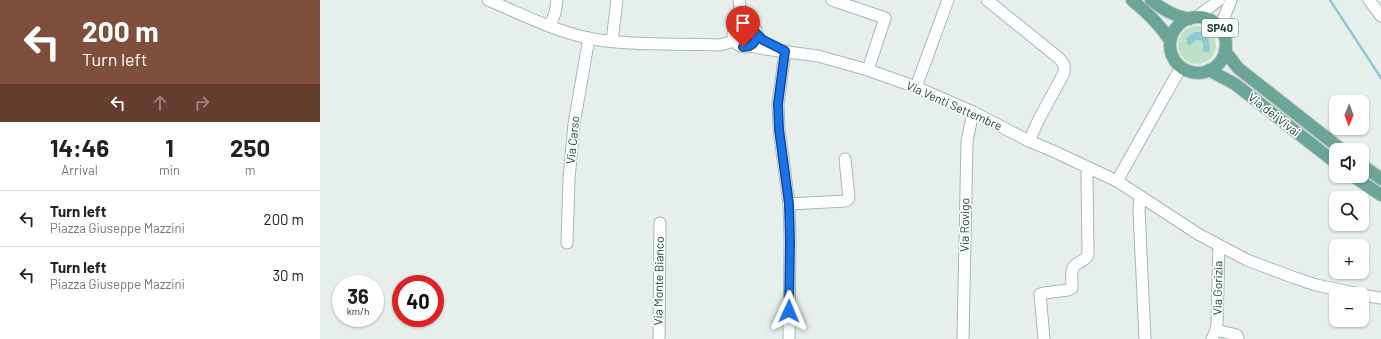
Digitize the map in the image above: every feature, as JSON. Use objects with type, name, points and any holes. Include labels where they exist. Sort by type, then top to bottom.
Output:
[{"type":"main road","points":[[1132,0],[1151,15],[1161,27],[1170,40],[1172,56],[1182,68],[1195,73],[1202,73],[1210,70]]},
{"type":"main road","name":"SP40","points":[[1151,0],[1165,12],[1176,16],[1205,18],[1213,21],[1219,27],[1223,32],[1226,42],[1225,51],[1220,62],[1210,70]]},
{"type":"main road","name":"SP40","points":[[1170,40],[1176,27],[1193,18]]},
{"type":"main road","name":"Via dei Vivai","points":[[1225,51],[1238,68],[1333,143]]},
{"type":"main road","name":"Via dei Vivai","points":[[1210,70],[1235,84],[1329,158]]},
{"type":"main road","points":[[1369,170],[1381,179]]},
{"type":"main road","points":[[1363,183],[1381,195]]},
{"type":"street","points":[[488,0],[533,20],[589,38],[612,41],[720,45],[734,41]]},
{"type":"street","points":[[550,26],[555,13],[557,0]]},
{"type":"street","points":[[612,41],[617,0]]},
{"type":"street","points":[[739,0],[742,24]]},
{"type":"street","points":[[832,0],[885,18],[868,70]]},
{"type":"street","points":[[916,87],[948,0]]},
{"type":"street","points":[[987,0],[1060,59],[1064,65],[1064,74],[1029,141]]},
{"type":"street","points":[[1193,18],[1219,0]]},
{"type":"street","points":[[1223,32],[1223,20],[1231,0]]},
{"type":"street","points":[[1369,0],[1381,16]]},
{"type":"street","points":[[756,33],[756,40],[751,46],[743,47],[736,44],[733,38],[734,30],[739,25],[750,24],[763,40],[785,51],[778,104],[779,129],[789,204],[789,339]]},
{"type":"street","name":"Via Carso","points":[[567,243],[569,179],[574,124],[589,38]]},
{"type":"street","name":"Via Venti Settembre","points":[[751,46],[818,56],[868,70],[916,87],[973,112],[1029,141],[1117,181],[1219,246],[1246,260],[1276,272],[1329,287]]},
{"type":"street","points":[[1117,181],[1176,76],[1182,68]]},
{"type":"street","name":"Via Rovigo","points":[[963,339],[967,141],[973,112]]},
{"type":"street","points":[[789,204],[846,201],[849,198],[845,159]]},
{"type":"street","points":[[1044,339],[1040,294],[1068,290],[1072,288],[1073,268],[1076,264],[1084,261],[1088,255],[1087,174],[1089,168]]},
{"type":"street","points":[[1140,196],[1139,210],[1145,339]]},
{"type":"street","name":"Via Monte Bianco","points":[[659,339],[660,223]]},
{"type":"street","name":"Via Gorizia","points":[[1219,246],[1218,315],[1214,335],[1233,333],[1237,335],[1238,339]]},
{"type":"street","points":[[1369,296],[1381,298]]},
{"type":"green space","points":[[1193,26],[1201,26],[1211,31],[1215,38],[1215,52],[1211,59],[1201,64],[1193,64],[1183,59],[1181,56],[1178,49],[1178,41],[1183,31],[1186,29]]},
{"type":"water","points":[[1194,32],[1201,32],[1208,36],[1209,52],[1204,52],[1203,43],[1201,40],[1196,40],[1190,45],[1187,44],[1187,38]]},
{"type":"waterway","points":[[1330,0],[1381,78]]},
{"type":"route","points":[[743,47],[751,46],[754,43],[757,37],[756,33],[763,40],[785,51],[778,104],[779,129],[789,204],[789,311]]}]
